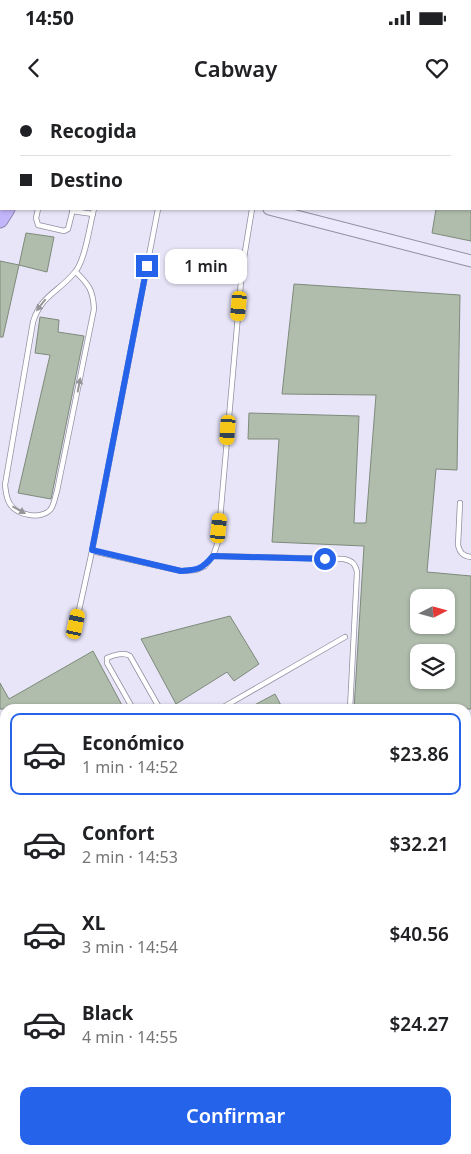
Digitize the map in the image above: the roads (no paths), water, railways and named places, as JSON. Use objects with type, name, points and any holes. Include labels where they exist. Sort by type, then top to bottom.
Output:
[{"type":"street","points":[[277,210],[471,261]]},
{"type":"lane","points":[[38,210],[36,218],[38,225],[64,231],[68,229],[72,210],[93,212],[83,255],[76,272],[42,302],[33,322],[5,485],[6,496],[11,506],[26,514],[43,514],[50,510],[57,491],[94,309],[94,297],[91,289],[76,272]]},
{"type":"lane","points":[[76,624],[158,210]]},
{"type":"lane","points":[[92,550],[181,571],[196,570],[205,566],[213,556],[218,542],[223,498],[242,270],[252,210]]},
{"type":"lane","points":[[460,504],[459,551],[471,557]]},
{"type":"lane","points":[[213,556],[344,559],[355,564],[357,572],[350,704]]},
{"type":"lane","points":[[229,704],[345,637]]},
{"type":"lane","points":[[130,704],[107,663],[107,658],[110,656],[124,654],[130,656],[157,704]]}]
